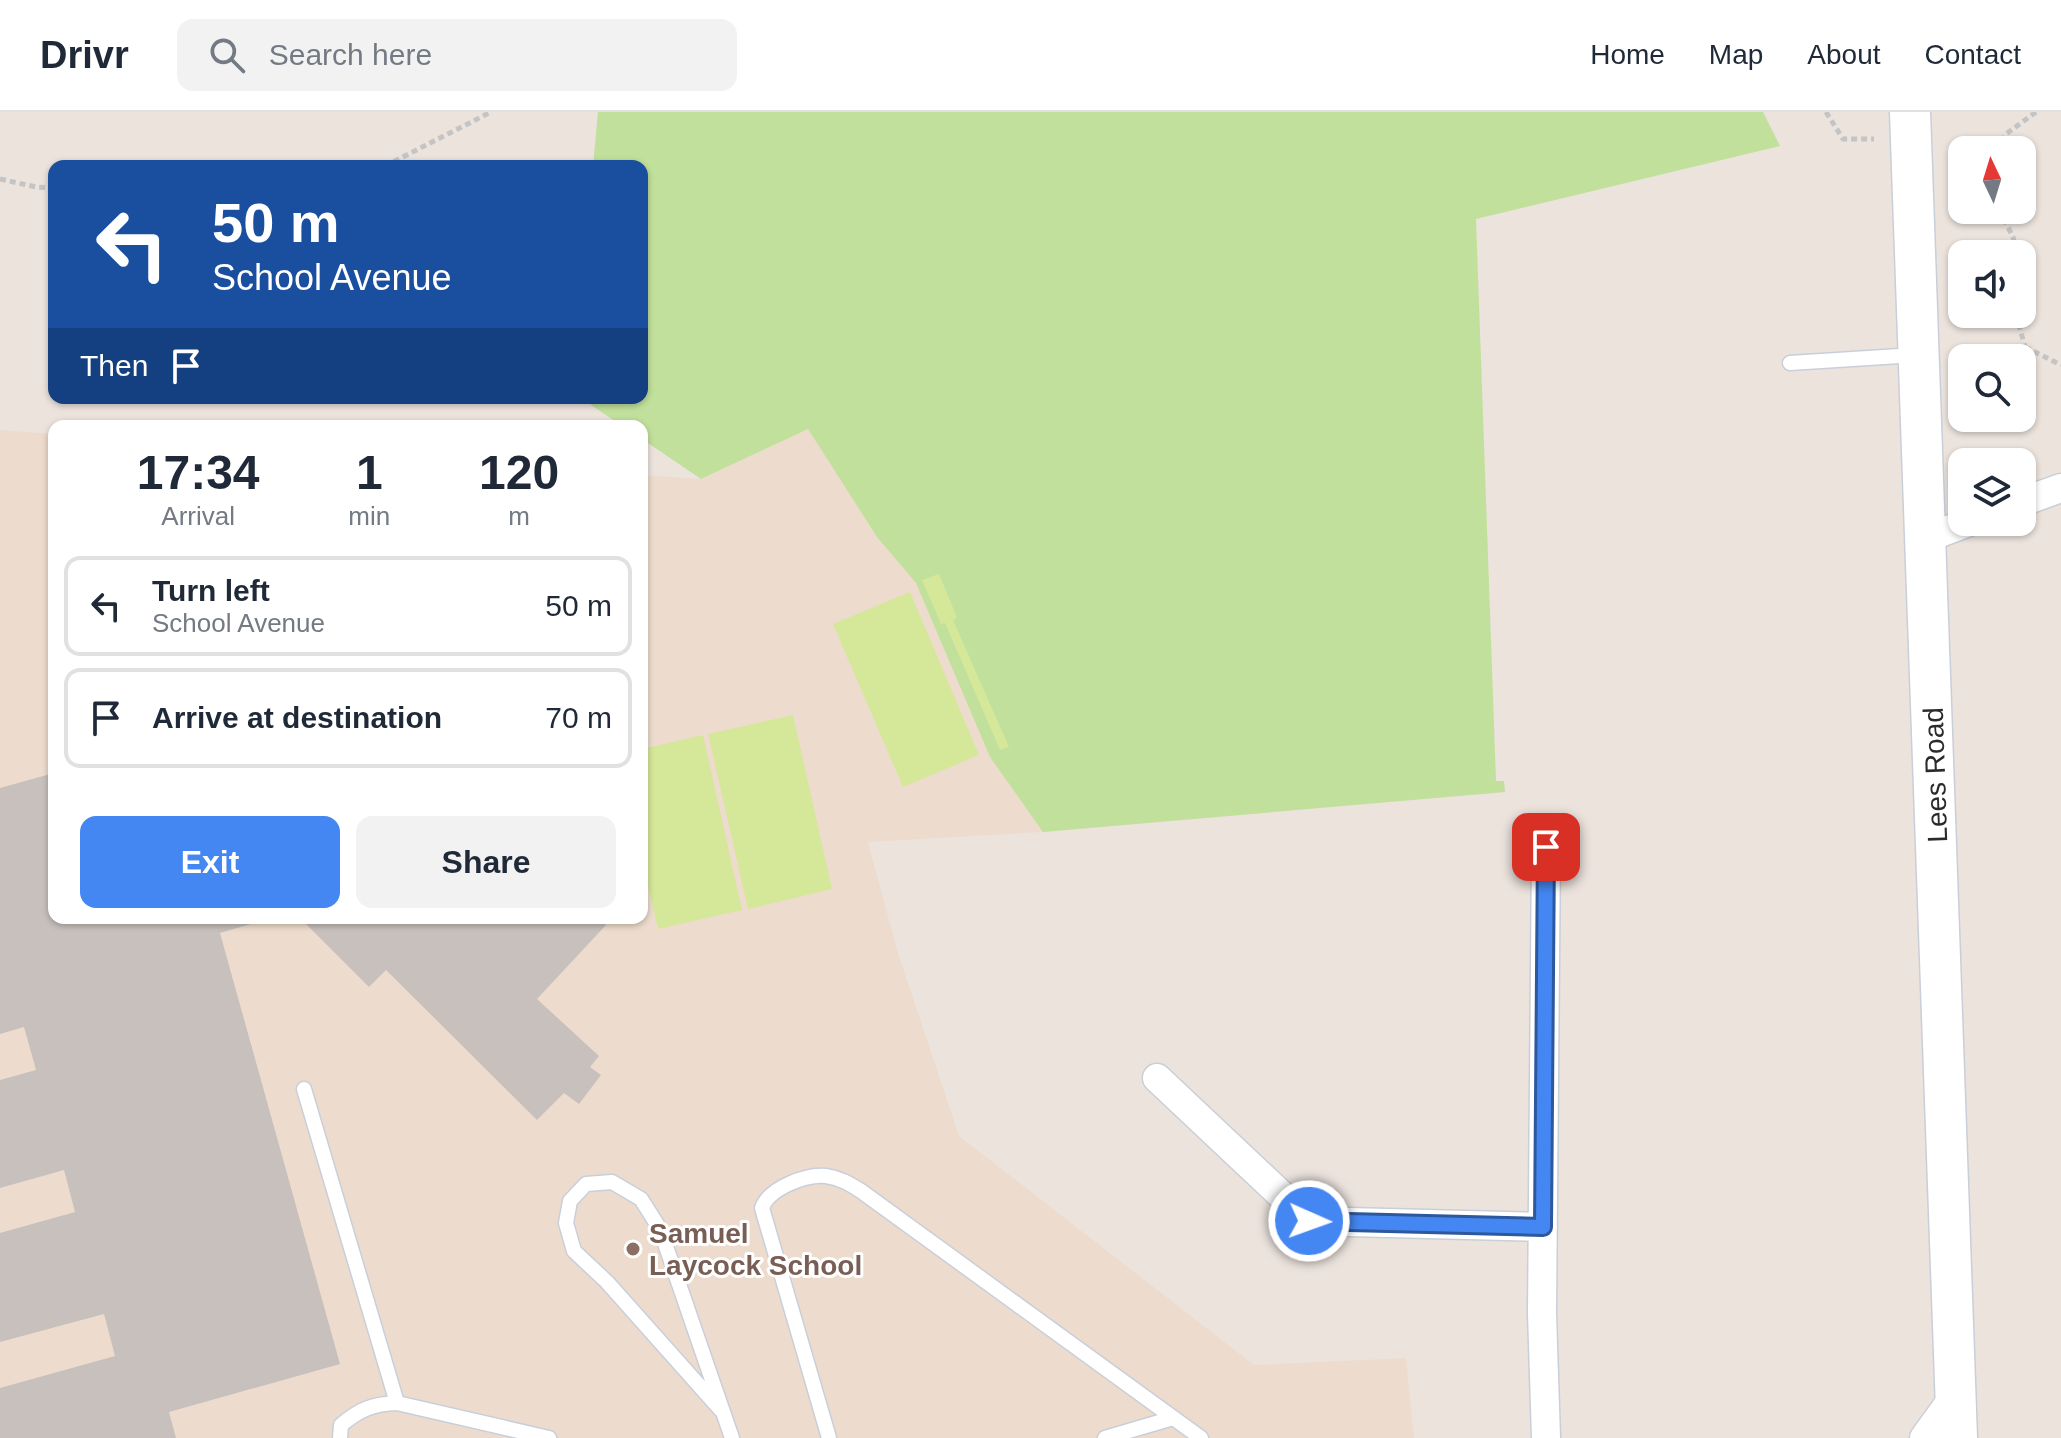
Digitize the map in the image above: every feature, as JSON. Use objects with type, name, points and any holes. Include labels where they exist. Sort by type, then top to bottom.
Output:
[{"type":"main road","name":"Lees Road","points":[[1911,126],[1957,1438]]},
{"type":"street","points":[[2036,497],[2061,488]]},
{"type":"street","points":[[1927,538],[1948,530]]},
{"type":"street","points":[[1546,847],[1542,1313],[1546,1438]]},
{"type":"street","points":[[1157,1078],[1309,1221],[1543,1227]]},
{"type":"street","points":[[1924,1438],[1956,1394]]},
{"type":"lane","points":[[1790,363],[1920,355]]},
{"type":"lane","points":[[304,1089],[397,1403]]},
{"type":"lane","points":[[829,1438],[762,1208],[765,1199],[779,1188],[821,1175],[842,1180],[861,1191],[1201,1438]]},
{"type":"lane","points":[[721,1410],[607,1282],[574,1251],[566,1223],[570,1201],[586,1184],[612,1182],[641,1199],[660,1229],[732,1438]]},
{"type":"lane","points":[[340,1438],[341,1425],[357,1411],[374,1404],[397,1403],[549,1438]]},
{"type":"lane","points":[[1105,1438],[1173,1418]]},
{"type":"path","points":[[397,160],[491,112]]},
{"type":"path","points":[[1826,112],[1843,139],[1911,126]]},
{"type":"path","points":[[2005,136],[2036,112]]},
{"type":"path","points":[[0,179],[48,188]]},
{"type":"path","points":[[2036,352],[2061,365]]},
{"type":"path","points":[[1920,355],[1948,353]]},
{"type":"shaded area","points":[[807,429],[1497,781],[1504,781],[1505,792],[1043,832],[868,842],[898,953],[959,1136],[1254,1365],[1406,1358],[1414,1438],[0,1438],[0,430],[48,434],[48,924],[648,924],[648,475],[701,479]]},
{"type":"green space","points":[[598,112],[1763,112],[1780,146],[1476,219],[1496,781],[1504,781],[1505,792],[1043,832],[990,757],[916,583],[877,537],[808,429],[701,479],[648,443],[648,420],[613,420],[590,404],[648,404],[648,160],[594,160]]},
{"type":"green space","points":[[939,574],[957,617],[953,620],[1009,747],[1000,750],[945,623],[941,624],[922,580]]},
{"type":"green space","points":[[910,592],[979,755],[903,787],[833,624]]},
{"type":"green space","points":[[793,715],[832,889],[748,909],[708,734]]},
{"type":"green space","points":[[703,735],[742,910],[658,929],[648,886],[648,748]]},
{"type":"building","points":[[48,775],[48,924],[251,924],[220,933],[340,1364],[169,1412],[176,1438],[0,1438],[0,1388],[115,1356],[104,1314],[0,1342],[0,1233],[75,1212],[64,1170],[0,1188],[0,1080],[36,1070],[24,1027],[0,1034],[0,788]]},
{"type":"building","points":[[306,924],[605,924],[537,999],[599,1056],[590,1067],[601,1075],[579,1104],[564,1093],[537,1120],[386,970],[369,987]]},
{"type":"place","name":"Samuel Laycock School","points":[[633,1249]]},
{"type":"route","points":[[1309,1221],[1543,1227],[1546,847]]}]
